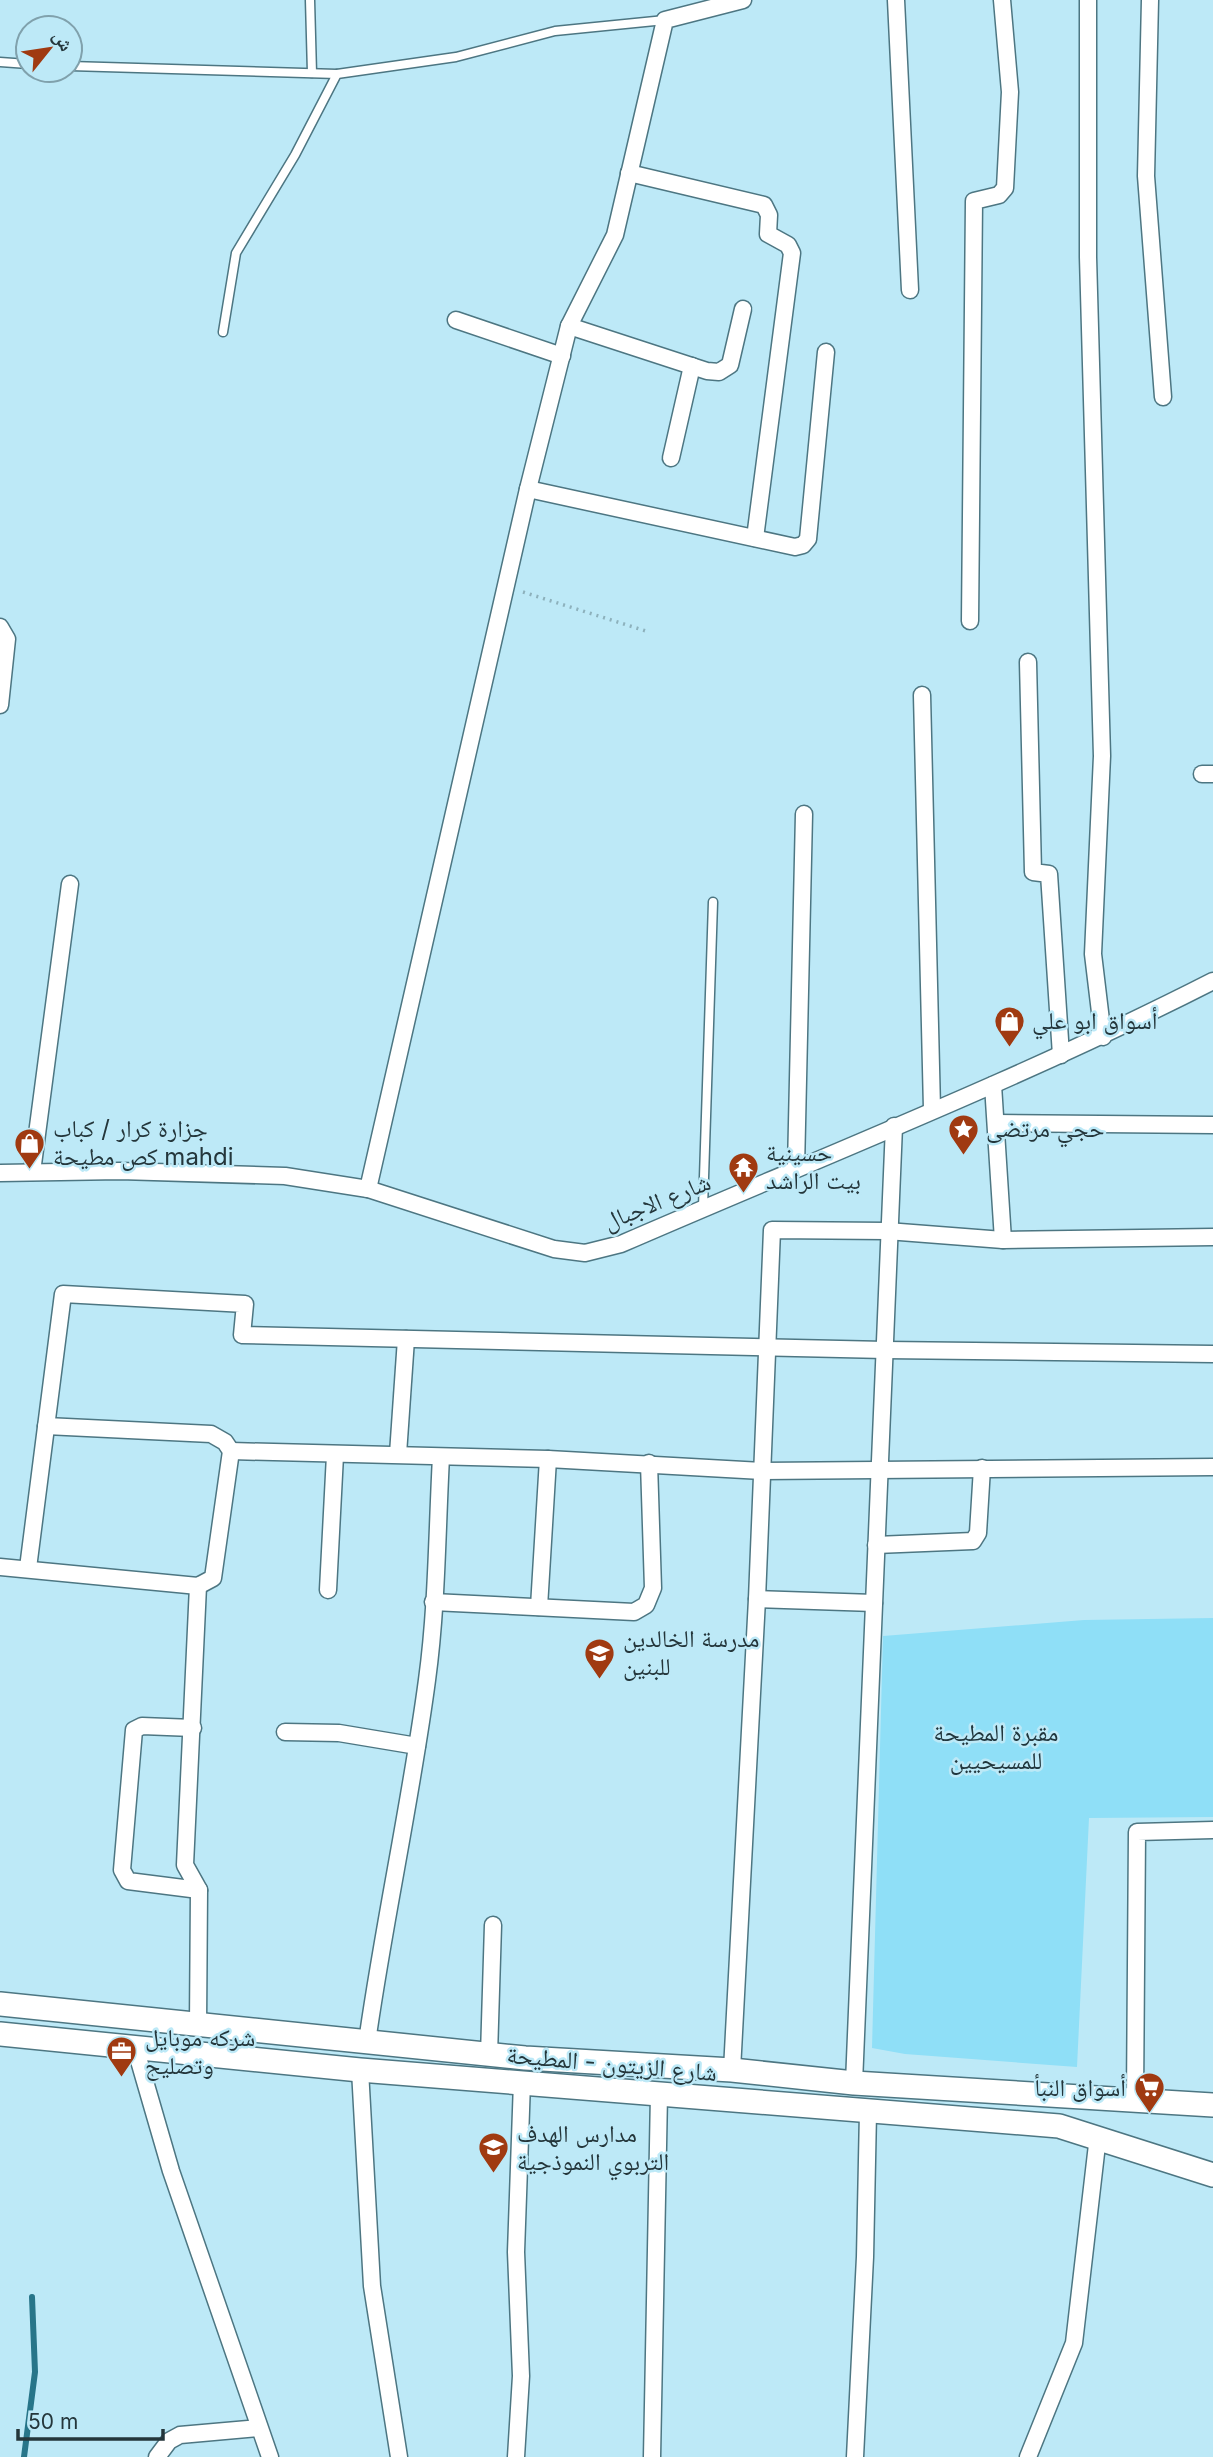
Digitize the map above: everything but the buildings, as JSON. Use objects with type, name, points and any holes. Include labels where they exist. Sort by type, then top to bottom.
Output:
[{"type":"main road","name":"شارع الزيتون - المطيحة","points":[[0,2004],[489,2055],[732,2070],[854,2083],[1135,2098],[1213,2105]]},
{"type":"main road","name":"شارع الزيتون - المطيحة","points":[[0,2034],[360,2070],[1059,2126],[1098,2136],[1213,2175]]},
{"type":"street","points":[[368,1189],[528,489],[569,326],[615,235],[665,20],[743,0]]},
{"type":"street","points":[[895,0],[910,290]]},
{"type":"street","points":[[970,621],[974,201],[999,195],[1005,188],[1010,92],[1002,0]]},
{"type":"street","points":[[1088,0],[1088,257],[1102,756],[1093,954],[1103,1037]]},
{"type":"street","points":[[1150,0],[1146,176],[1163,397]]},
{"type":"street","points":[[629,173],[764,205],[769,215],[768,234],[788,245],[792,253],[755,538]]},
{"type":"street","points":[[569,326],[692,366],[719,372],[730,365],[743,309]]},
{"type":"street","points":[[456,320],[562,356]]},
{"type":"street","points":[[528,489],[795,547],[803,545],[808,539],[826,352]]},
{"type":"street","points":[[671,458],[692,366]]},
{"type":"street","points":[[0,627],[7,639],[0,705]]},
{"type":"street","points":[[1028,662],[1033,872],[1049,874],[1061,1055]]},
{"type":"street","points":[[922,695],[932,1109]]},
{"type":"street","points":[[796,1168],[804,814]]},
{"type":"street","points":[[32,1172],[70,884]]},
{"type":"street","name":"شارع الاجبال","points":[[0,1173],[120,1171],[285,1176],[368,1189],[554,1249],[585,1253],[621,1244],[993,1085],[1103,1037],[1213,981]]},
{"type":"street","points":[[993,1085],[1003,1240]]},
{"type":"street","points":[[996,1123],[1213,1125]]},
{"type":"street","points":[[854,2083],[885,1350],[887,1231],[894,1126]]},
{"type":"street","points":[[732,2070],[757,1599],[765,1348],[772,1230],[887,1231],[1003,1240],[1213,1237]]},
{"type":"street","points":[[28,1569],[63,1294],[245,1304],[242,1335],[765,1348],[1213,1354]]},
{"type":"street","points":[[398,1454],[406,1339]]},
{"type":"street","points":[[0,1567],[198,1586],[213,1578],[231,1451],[225,1442],[211,1434],[46,1426]]},
{"type":"street","points":[[231,1451],[548,1459],[762,1471],[1213,1466]]},
{"type":"street","points":[[328,1590],[335,1455]]},
{"type":"street","points":[[367,2042],[384,1921],[428,1678],[441,1458]]},
{"type":"street","points":[[538,1607],[548,1459]]},
{"type":"street","points":[[433,1602],[635,1612],[646,1605],[653,1588],[649,1463]]},
{"type":"street","points":[[876,1545],[973,1541],[978,1533],[982,1468]]},
{"type":"street","points":[[198,1586],[185,1865],[199,1890],[198,2025]]},
{"type":"street","points":[[757,1599],[874,1603]]},
{"type":"street","points":[[193,1728],[142,1726],[134,1730],[122,1870],[128,1881],[199,1890]]},
{"type":"street","points":[[285,1732],[339,1733],[417,1746]]},
{"type":"street","points":[[1135,2098],[1138,1832],[1213,1830]]},
{"type":"street","points":[[489,2055],[494,1925]]},
{"type":"street","points":[[135,2047],[171,2171],[270,2457]]},
{"type":"street","points":[[360,2070],[372,2286],[399,2457]]},
{"type":"street","points":[[516,2457],[521,2376],[516,2252],[523,2082]]},
{"type":"street","points":[[652,2457],[659,2094]]},
{"type":"street","points":[[855,2457],[865,2257],[868,2112]]},
{"type":"street","points":[[1028,2457],[1074,2343],[1098,2136]]},
{"type":"street","points":[[157,2457],[169,2441],[180,2435],[259,2428]]},
{"type":"lane","points":[[310,0],[312,73]]},
{"type":"lane","points":[[84,66],[337,74],[456,57],[555,31],[665,20]]},
{"type":"lane","points":[[223,331],[236,253],[295,155],[337,74]]},
{"type":"lane","points":[[703,1208],[713,902]]},
{"type":"path","points":[[507,587],[649,632]]},
{"type":"green space","name":"مقبرة المطيحة للمسيحيين","points":[[1213,1618],[1213,1817],[1089,1818],[1077,2067],[905,2054],[872,2048],[883,1636],[1084,1620]]},
{"type":"waterway","points":[[24,2457],[35,2372],[32,2297]]},
{"type":"place","name":"أسواق ابو علي","points":[[1009,1048]]},
{"type":"place","name":"حجي مرتضى","points":[[963,1156]]},
{"type":"place","name":"جزارة كرار / كباب كص مطيحة mahdi","points":[[30,1170]]},
{"type":"place","name":"حسينية بيت الراشد","points":[[743,1194]]},
{"type":"place","name":"مدرسة الخالدين للبنين","points":[[600,1680]]},
{"type":"place","name":"شركه موبايل وتصليح","points":[[122,2079]]},
{"type":"place","name":"أسواق النبأ","points":[[1149,2115]]},
{"type":"place","name":"مدارس الهدف التربوي النموذجية","points":[[494,2175]]}]
